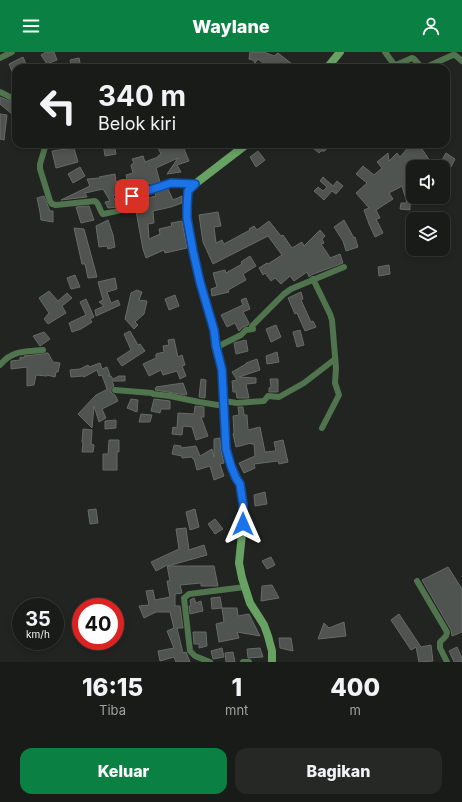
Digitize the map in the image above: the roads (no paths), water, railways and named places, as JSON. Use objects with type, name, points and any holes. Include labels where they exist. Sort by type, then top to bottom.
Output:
[{"type":"street","points":[[0,58],[12,52]]},
{"type":"street","points":[[330,64],[340,52]]},
{"type":"street","points":[[385,52],[394,64]]},
{"type":"street","points":[[432,64],[453,54],[462,61]]},
{"type":"street","points":[[398,64],[412,58],[414,58],[419,64]]},
{"type":"street","points":[[0,92],[12,98]]},
{"type":"street","points":[[45,148],[40,169],[50,201],[54,205],[95,201],[98,203],[101,213],[103,214],[124,210],[128,199],[132,196],[169,183],[195,184]]},
{"type":"street","points":[[242,148],[188,191],[187,218],[200,282],[214,330],[222,370],[226,449],[231,466],[240,484],[243,504],[243,524],[239,563],[250,603],[264,625],[272,651],[272,662]]},
{"type":"street","points":[[216,346],[241,335],[246,330],[253,330],[252,326],[287,291],[344,267]]},
{"type":"street","points":[[313,279],[332,316],[335,384],[339,393],[339,396],[322,428]]},
{"type":"street","points":[[0,365],[6,358],[16,353],[43,350]]},
{"type":"street","points":[[115,390],[152,393],[199,402],[224,404],[264,401],[268,396],[280,396],[305,382],[335,358]]},
{"type":"street","points":[[417,581],[447,632],[446,636],[440,642],[440,648],[447,662]]},
{"type":"street","points":[[210,662],[195,656],[190,651],[184,598],[189,594],[245,587]]},
{"type":"street","points":[[243,662],[250,662]]}]
